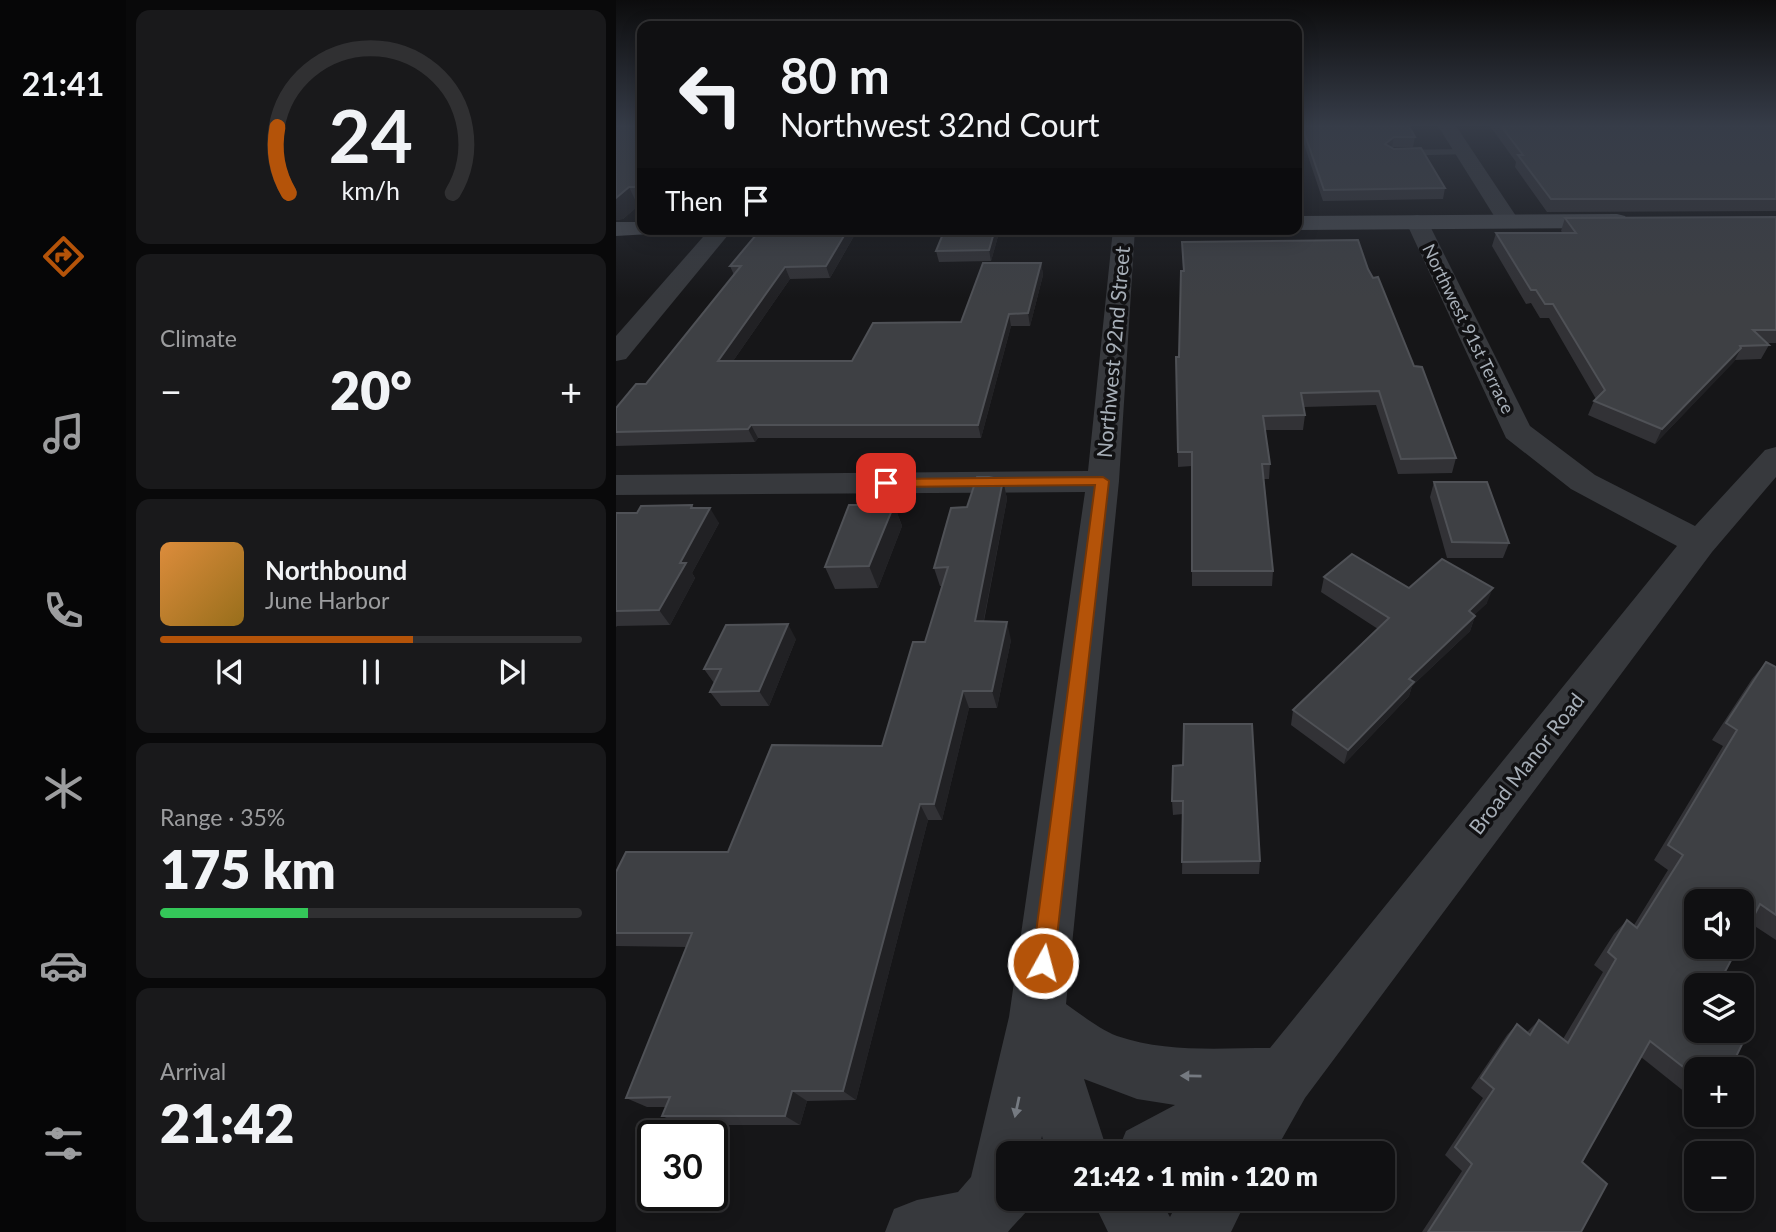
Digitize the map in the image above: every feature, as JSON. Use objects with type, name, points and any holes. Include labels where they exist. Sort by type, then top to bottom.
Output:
[{"type":"main road","points":[[1302,223],[1633,221]]},
{"type":"main road","points":[[616,229],[637,229]]},
{"type":"street","points":[[1484,183],[1509,222]]},
{"type":"street","name":"Northwest 91st Terrace","points":[[1417,222],[1517,431],[1583,482],[1699,543]]},
{"type":"street","points":[[616,353],[717,235]]},
{"type":"street","name":"Northwest 92nd Street","points":[[972,1214],[1037,1017],[1103,481],[1124,235]]},
{"type":"street","name":"Broad Manor Road","points":[[1248,1141],[1284,1077],[1699,543],[1776,457]]},
{"type":"street","points":[[616,485],[1103,481]]},
{"type":"street","points":[[1037,1017],[1093,1054],[1133,1069],[1171,1076],[1284,1077]]},
{"type":"street","name":"Northwest 92nd Street","points":[[1037,1017],[1073,1141]]},
{"type":"street","name":"Broad Manor Road","points":[[1169,1141],[1284,1077]]},
{"type":"street","points":[[1131,1211],[1144,1232]]},
{"type":"street","points":[[1196,1232],[1208,1211]]},
{"type":"building","points":[[616,183],[637,183],[637,187],[629,187],[616,198]]},
{"type":"building","points":[[1322,183],[1442,183],[1445,188],[1324,190]]},
{"type":"building","points":[[1539,183],[1776,183],[1776,199],[1551,199]]},
{"type":"building","points":[[1776,217],[1776,330],[1753,330],[1769,345],[1740,346],[1662,429],[1594,401],[1605,390],[1553,304],[1545,304],[1536,290],[1531,290],[1496,233],[1576,233],[1565,218]]},
{"type":"building","points":[[756,235],[844,235],[826,266],[785,267],[718,361],[852,361],[873,323],[961,322],[983,263],[1041,263],[1028,313],[1009,314],[978,425],[751,425],[748,429],[616,432],[616,408],[636,384],[646,384],[741,266],[730,266]]},
{"type":"building","points":[[943,235],[993,235],[989,250],[936,251]]},
{"type":"building","points":[[1358,240],[1368,269],[1373,278],[1378,277],[1414,366],[1422,367],[1456,458],[1401,459],[1379,391],[1301,393],[1305,415],[1263,416],[1270,464],[1262,464],[1273,571],[1192,571],[1192,452],[1178,452],[1176,357],[1179,357],[1181,271],[1184,271],[1182,242]]},
{"type":"building","points":[[977,477],[1003,480],[975,621],[1007,622],[992,691],[963,691],[934,804],[920,804],[843,1091],[792,1091],[785,1116],[662,1116],[670,1097],[626,1098],[692,933],[616,933],[616,872],[626,852],[728,852],[772,745],[882,746],[913,642],[925,642],[948,567],[934,568],[951,508],[967,507]]},
{"type":"building","points":[[1434,482],[1487,482],[1509,543],[1452,542]]},
{"type":"building","points":[[692,505],[691,508],[710,508],[680,563],[686,563],[659,610],[616,611],[616,513],[637,513],[641,506]]},
{"type":"building","points":[[849,505],[894,505],[869,566],[825,567]]},
{"type":"building","points":[[1352,554],[1409,588],[1442,559],[1493,588],[1469,611],[1475,616],[1409,679],[1414,682],[1348,750],[1293,710],[1389,618],[1324,577]]},
{"type":"building","points":[[788,624],[759,691],[710,692],[721,669],[704,669],[726,625]]},
{"type":"building","points":[[1766,662],[1776,667],[1776,915],[1760,904],[1754,916],[1754,889],[1684,889],[1684,959],[1732,959],[1724,973],[1684,973],[1684,1043],[1743,1043],[1736,1057],[1684,1057],[1684,1068],[1650,1041],[1582,1162],[1607,1184],[1581,1232],[1428,1232],[1472,1164],[1455,1147],[1494,1089],[1481,1078],[1517,1024],[1530,1035],[1539,1020],[1568,1043],[1616,959],[1608,952],[1627,920],[1637,928],[1683,855],[1668,845],[1737,730],[1726,723]]},
{"type":"building","points":[[1184,724],[1252,724],[1260,861],[1182,862],[1183,801],[1172,801],[1173,766],[1183,765]]},
{"type":"route","points":[[886,483],[1103,481],[1043,963]]}]
